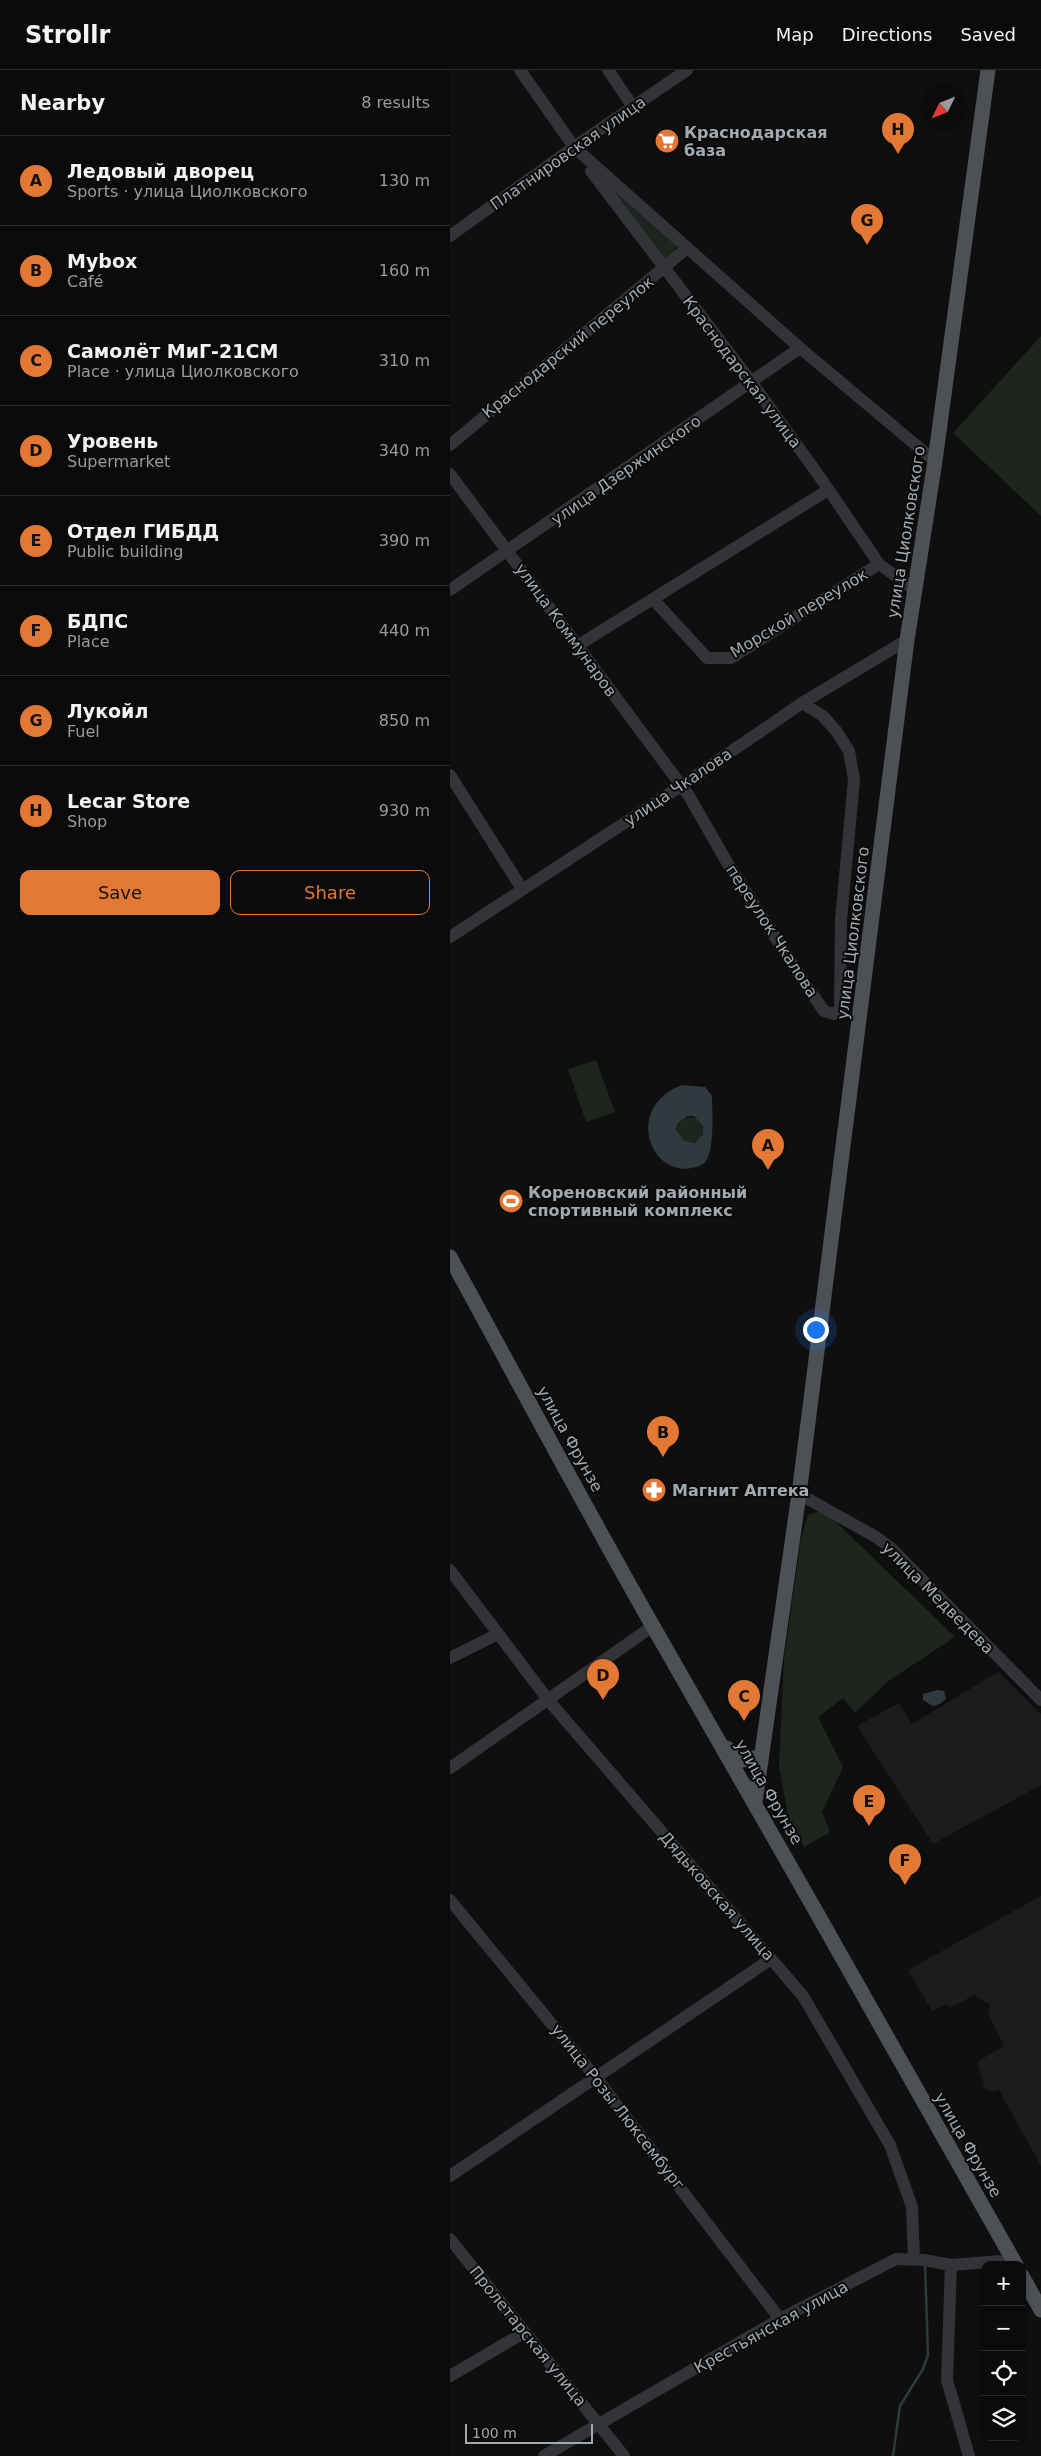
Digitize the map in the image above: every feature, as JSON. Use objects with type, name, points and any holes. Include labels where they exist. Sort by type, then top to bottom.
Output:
[{"type":"main road","name":"улица Циолковского","points":[[756,1802],[799,1494],[907,640],[935,461],[988,70]]},
{"type":"main road","name":"улица Фрунзе","points":[[450,1257],[653,1626],[756,1802],[827,1933],[1013,2261]]},
{"type":"main road","points":[[720,1742],[742,1760],[761,1757]]},
{"type":"main road","points":[[1026,2283],[1041,2310]]},
{"type":"street","name":"Краснодарская улица","points":[[520,70],[574,147],[752,383],[879,564],[915,590]]},
{"type":"street","points":[[608,70],[633,107]]},
{"type":"street","name":"Платнировская улица","points":[[450,236],[574,147],[687,70]]},
{"type":"street","name":"Краснодарская улица","points":[[574,147],[686,249],[935,461]]},
{"type":"street","name":"Краснодарский переулок","points":[[450,444],[686,249]]},
{"type":"street","name":"улица Дзержинского","points":[[450,590],[800,348]]},
{"type":"street","name":"улица Коммунаров","points":[[450,474],[681,786]]},
{"type":"street","points":[[577,646],[828,490]]},
{"type":"street","name":"Морской переулок","points":[[653,599],[707,658],[731,658],[879,564]]},
{"type":"street","name":"улица Чкалова","points":[[450,937],[681,786],[802,703],[907,640]]},
{"type":"street","name":"переулок Чкалова","points":[[681,786],[808,988],[824,1010],[834,1014],[840,1009],[840,920],[854,780],[849,751],[837,732],[823,716],[802,703]]},
{"type":"street","points":[[450,776],[522,889]]},
{"type":"street","name":"улица Медведева","points":[[799,1494],[892,1548],[1041,1700]]},
{"type":"street","name":"Дядьковская улица","points":[[450,1570],[549,1700],[803,1996],[890,2145],[912,2207],[914,2259]]},
{"type":"street","points":[[450,1768],[653,1626]]},
{"type":"street","points":[[450,1658],[498,1634]]},
{"type":"street","name":"улица Розы Люксембург","points":[[450,1900],[596,2078],[780,2319]]},
{"type":"street","points":[[450,2176],[771,1959]]},
{"type":"street","name":"Пролетарская улица","points":[[450,2239],[624,2456]]},
{"type":"street","name":"Крестьянская улица","points":[[544,2456],[780,2319],[896,2259],[914,2259],[951,2265],[981,2264]]},
{"type":"street","points":[[951,2265],[947,2380],[969,2456]]},
{"type":"street","points":[[450,2376],[525,2332]]},
{"type":"shaded area","points":[[600,177],[677,242],[674,256],[665,262]]},
{"type":"shaded area","points":[[1041,336],[1041,516],[953,433]]},
{"type":"shaded area","points":[[596,1060],[615,1112],[586,1122],[568,1069]]},
{"type":"shaded area","points":[[682,1085],[705,1087],[712,1096],[711,1147],[706,1161],[702,1165],[692,1168],[677,1168],[665,1162],[655,1151],[650,1138],[649,1123],[653,1109],[664,1095]],"holes":[[[688,1116],[694,1116],[703,1126],[703,1134],[695,1143],[684,1141],[676,1130],[678,1123]]]},
{"type":"shaded area","points":[[690,1117],[699,1121],[703,1130],[699,1139],[690,1143],[681,1139],[677,1130],[681,1121]]},
{"type":"shaded area","points":[[819,1511],[836,1522],[955,1637],[887,1682],[855,1713],[843,1698],[818,1717],[843,1767],[822,1812],[830,1832],[804,1847],[789,1820],[779,1767],[784,1660],[801,1539],[808,1515]]},
{"type":"shaded area","points":[[998,1672],[1041,1714],[1041,1785],[933,1844],[857,1726],[899,1703],[912,1724]]},
{"type":"shaded area","points":[[938,1690],[944,1691],[946,1699],[940,1704],[933,1706],[923,1700],[923,1694]]},
{"type":"shaded area","points":[[1041,1896],[1041,2166],[999,2090],[993,2092],[985,2088],[977,2062],[1004,2046],[988,2014],[990,2005],[974,1995],[950,2008],[947,2004],[932,2011],[908,1970]]},
{"type":"waterway","points":[[893,2456],[900,2406],[923,2369],[928,2355],[925,2263]]},
{"type":"place","name":"Краснодарская база","points":[[667,141]]},
{"type":"place","name":"Lecar Store","points":[[898,154]]},
{"type":"place","name":"Лукойл","points":[[867,245]]},
{"type":"place","name":"Ледовый дворец","points":[[768,1170]]},
{"type":"place","name":"Кореновский районный спортивный комплекс","points":[[511,1201]]},
{"type":"place","name":"Mybox","points":[[663,1457]]},
{"type":"place","name":"Магнит Аптека","points":[[654,1490]]},
{"type":"place","name":"Уровень","points":[[603,1700]]},
{"type":"place","name":"Самолёт МиГ-21СМ","points":[[744,1721]]},
{"type":"place","name":"Отдел ГИБДД","points":[[869,1826]]},
{"type":"place","name":"БДПС","points":[[905,1885]]}]
